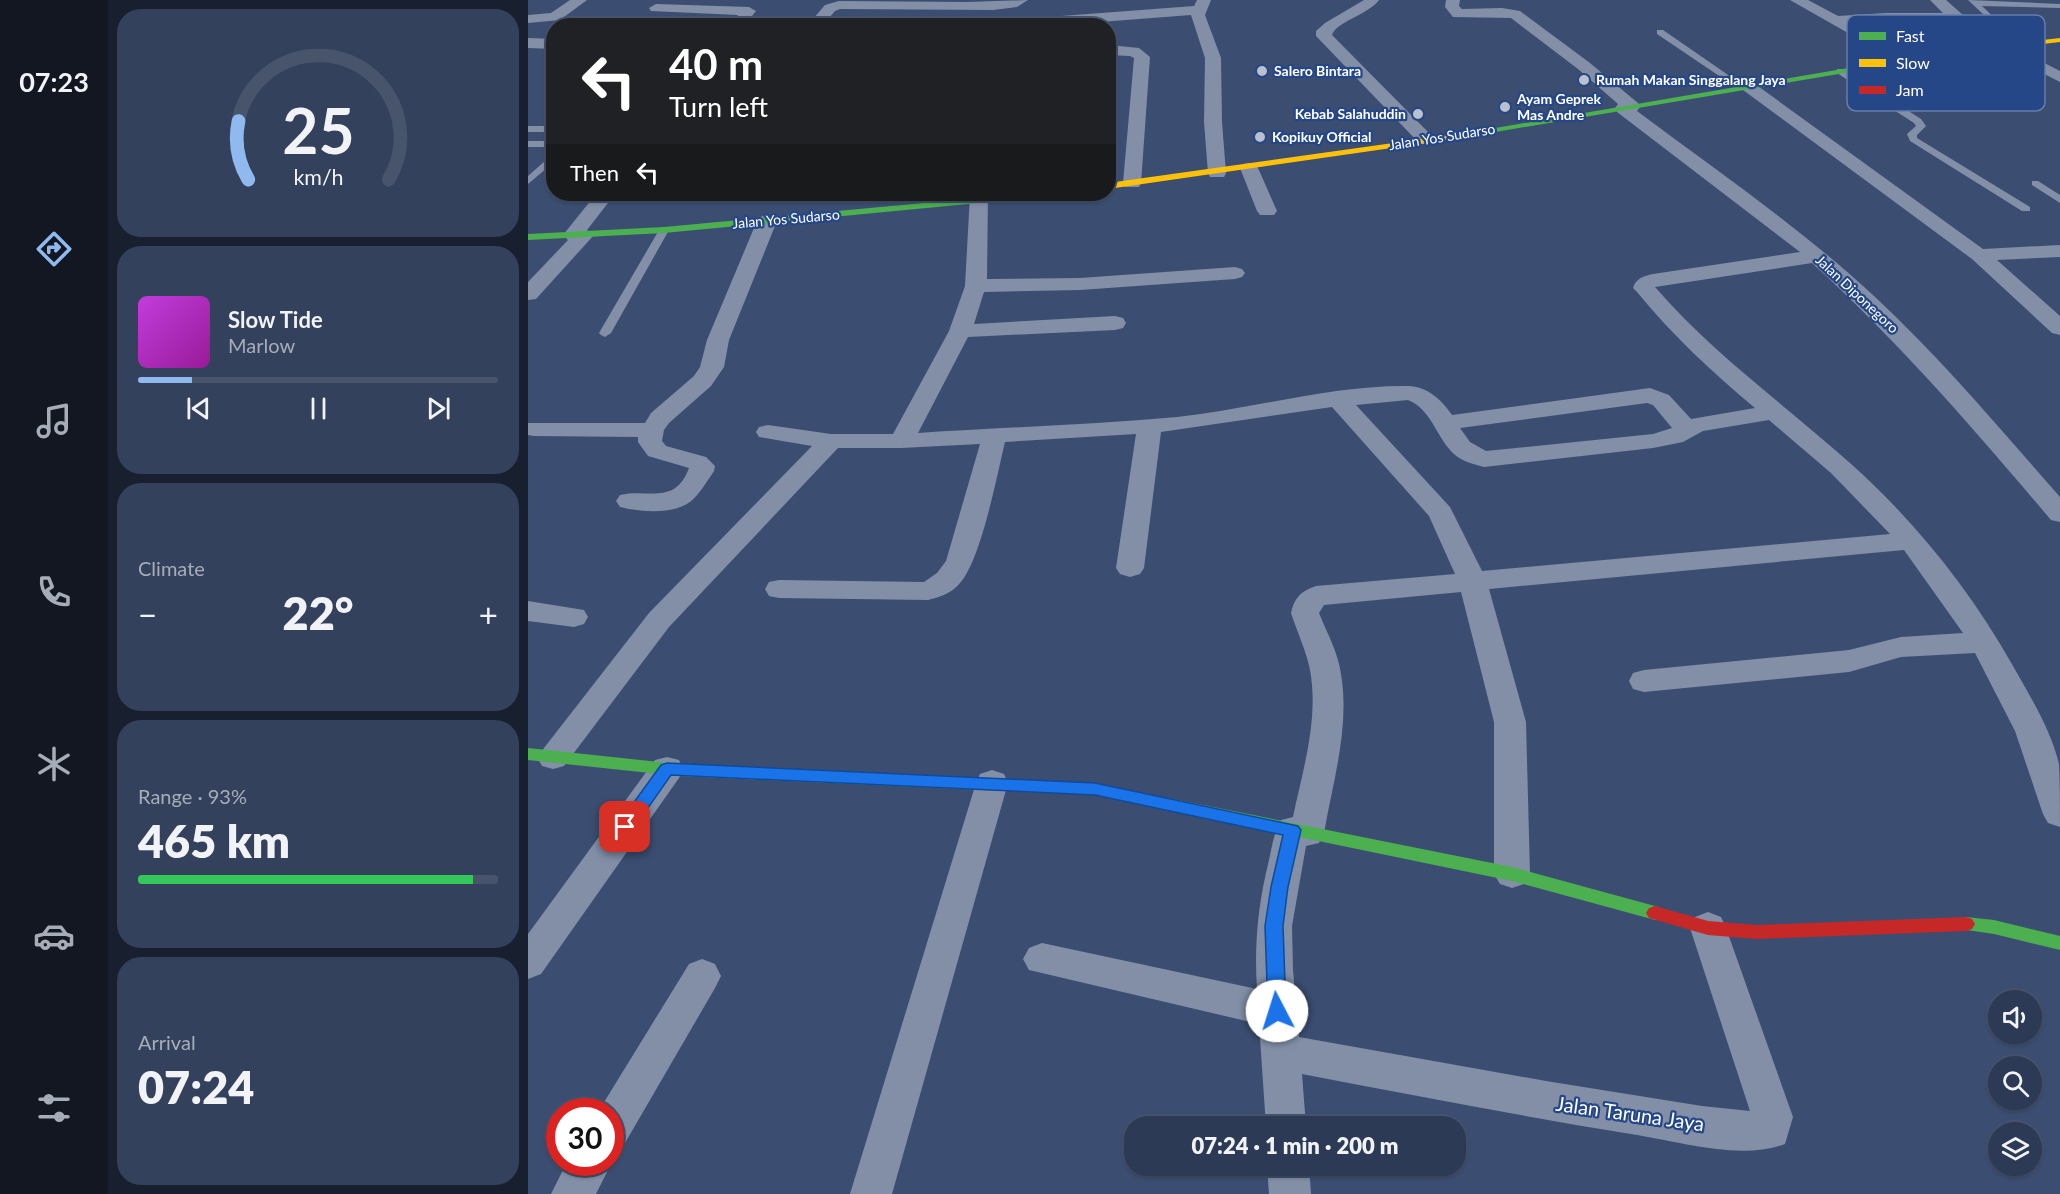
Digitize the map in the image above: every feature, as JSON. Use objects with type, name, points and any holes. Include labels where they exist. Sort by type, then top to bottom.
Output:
[{"type":"main road","name":"Jalan Yos Sudarso","points":[[2045,41],[2060,40]]},
{"type":"main road","name":"Jalan Yos Sudarso","points":[[1116,185],[1249,168],[1628,108],[1847,70]]},
{"type":"main road","name":"Jalan Yos Sudarso","points":[[528,237],[664,230],[944,201]]},
{"type":"main road","points":[[541,756],[667,769],[1095,789],[1512,874],[1708,928],[1757,932],[1967,924],[1994,927],[2060,943]]},
{"type":"street","points":[[528,19],[555,17],[579,0]]},
{"type":"street","points":[[821,18],[830,8],[839,5],[991,6],[1017,4],[1021,0]]},
{"type":"street","points":[[1085,0],[1087,18]]},
{"type":"street","points":[[1372,0],[1366,6],[1330,26],[1324,31],[1323,36],[1426,140]]},
{"type":"street","name":"Jalan Diponegoro","points":[[1453,0],[1452,7],[1458,14],[1502,12],[1515,14],[1584,66],[1628,108],[1817,256],[1868,302],[1912,347],[1962,400],[2058,510]]},
{"type":"street","points":[[1797,0],[1847,27]]},
{"type":"street","points":[[1890,0],[1908,15]]},
{"type":"street","points":[[1937,0],[1951,15]]},
{"type":"street","points":[[1115,18],[1202,5]]},
{"type":"street","points":[[1202,5],[1198,15],[1213,58],[1213,122],[1217,172]]},
{"type":"street","points":[[989,18],[991,6]]},
{"type":"street","points":[[657,8],[749,11],[743,18]]},
{"type":"street","points":[[1836,21],[1847,20]]},
{"type":"street","points":[[528,43],[546,44]]},
{"type":"street","points":[[1116,51],[1134,51],[1142,57],[1132,183]]},
{"type":"street","points":[[2045,70],[2060,77]]},
{"type":"street","points":[[1746,87],[1979,255],[2060,328]]},
{"type":"street","points":[[1249,168],[1268,211]]},
{"type":"street","points":[[528,294],[579,235],[601,201]]},
{"type":"street","points":[[901,441],[960,331],[976,286],[979,201]]},
{"type":"street","points":[[629,501],[667,503],[678,499],[687,494],[701,471],[702,466],[697,462],[657,451],[650,442],[652,430],[660,418],[704,381],[712,367],[718,340],[767,221]]},
{"type":"street","points":[[1979,255],[2060,251]]},
{"type":"street","points":[[1817,256],[1653,280],[1645,284],[1644,288],[1676,326],[1867,493],[1912,542],[1985,642],[2027,722],[2060,814]]},
{"type":"street","points":[[976,286],[1080,284],[1235,273]]},
{"type":"street","points":[[960,331],[1115,323]]},
{"type":"street","points":[[768,432],[831,441],[901,441],[1204,421],[1338,399],[1400,393],[1420,395],[1432,403],[1465,452],[1484,459],[1653,441],[1674,437],[1686,429],[1707,423],[1775,412]]},
{"type":"street","points":[[1445,423],[1650,396],[1661,400],[1686,429]]},
{"type":"street","points":[[1338,399],[1441,513],[1473,582],[1510,722],[1512,874]]},
{"type":"street","points":[[1130,568],[1150,425]]},
{"type":"street","points":[[534,429],[652,430]]},
{"type":"street","points":[[779,589],[928,591],[945,584],[956,572],[960,561],[995,435]]},
{"type":"street","points":[[541,756],[659,620],[831,441]]},
{"type":"street","points":[[1285,1116],[1277,1011],[1274,926],[1280,887],[1300,832],[1326,728],[1328,703],[1326,672],[1305,613],[1307,604],[1316,596],[1339,593],[1912,542]]},
{"type":"street","points":[[528,611],[573,616]]},
{"type":"street","points":[[1644,681],[1850,661],[1901,647],[1985,642]]},
{"type":"street","points":[[528,963],[667,769]]},
{"type":"street","points":[[871,1194],[992,783]]},
{"type":"street","name":"Jalan Taruna Jaya","points":[[1280,1052],[1526,1099],[1712,1126],[1758,1131],[1770,1130],[1773,1117],[1708,928]]},
{"type":"street","points":[[1042,959],[1277,1011]]},
{"type":"street","points":[[624,1106],[702,976]]},
{"type":"street","points":[[572,1194],[583,1176]]},
{"type":"street","points":[[1289,1176],[1290,1194]]},
{"type":"lane","points":[[1973,1],[2060,6]]},
{"type":"lane","points":[[1973,1],[1987,15]]},
{"type":"lane","points":[[1660,32],[1746,87]]},
{"type":"lane","points":[[1840,71],[1847,75]]},
{"type":"lane","points":[[1902,111],[1918,121],[1920,126],[1912,135],[1913,139],[2026,209]]},
{"type":"lane","points":[[528,129],[546,129]]},
{"type":"lane","points":[[528,144],[546,144]]},
{"type":"lane","points":[[528,181],[546,164]]},
{"type":"lane","points":[[2035,183],[2060,200]]},
{"type":"lane","points":[[605,333],[664,230]]},
{"type":"traffic: fast","points":[[1472,134],[1847,70]]},
{"type":"traffic: fast","points":[[528,237],[664,230],[969,201]]},
{"type":"traffic: fast","points":[[528,754],[678,770],[982,784]]},
{"type":"traffic: fast","points":[[1163,803],[1512,874],[1655,913]]},
{"type":"traffic: fast","points":[[1966,924],[1994,927],[2060,943]]},
{"type":"traffic: slow","points":[[2045,42],[2060,40]]},
{"type":"traffic: slow","points":[[1116,185],[1472,134]]},
{"type":"traffic: jam","points":[[982,784],[1095,789],[1163,803]]},
{"type":"traffic: jam","points":[[1655,913],[1708,928],[1757,932],[1966,924]]},
{"type":"place","name":"Salero Bintara","points":[[1262,71]]},
{"type":"place","name":"Rumah Makan Singgalang Jaya","points":[[1584,80]]},
{"type":"place","name":"Ayam Geprek Mas Andre","points":[[1505,107]]},
{"type":"place","name":"Kebab Salahuddin","points":[[1418,114]]},
{"type":"place","name":"Kopikuy Official","points":[[1260,137]]},
{"type":"route","points":[[625,827],[667,769],[1095,789],[1293,830],[1274,926],[1277,1011]]}]
